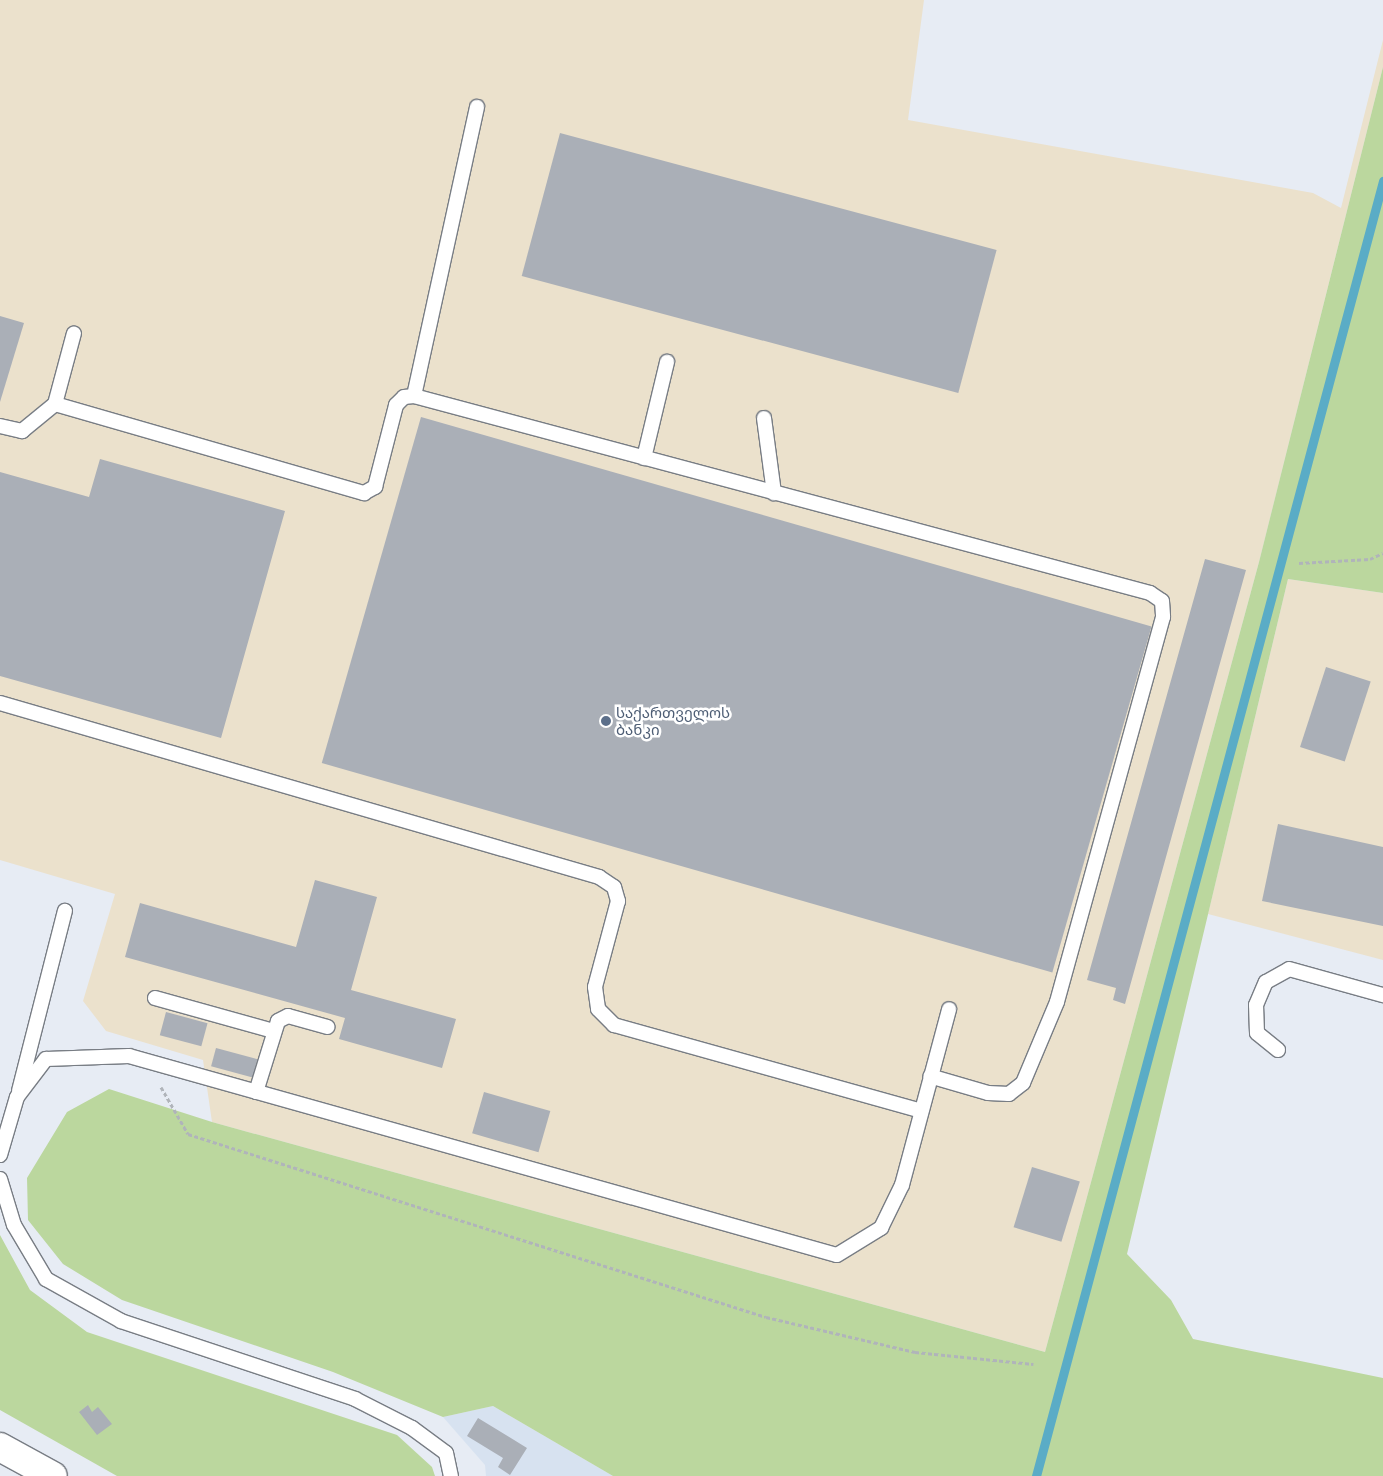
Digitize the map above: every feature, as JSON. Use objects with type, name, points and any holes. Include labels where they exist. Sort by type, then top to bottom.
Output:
[{"type":"highway","points":[[0,1447],[53,1476]]},
{"type":"lane","points":[[414,396],[477,107]]},
{"type":"lane","points":[[0,426],[22,431],[55,404],[74,332]]},
{"type":"lane","points":[[644,458],[666,362]]},
{"type":"lane","points":[[55,404],[364,493],[375,487],[396,405],[404,397],[414,396],[1150,593],[1162,601],[1163,617],[1058,1002],[1023,1083],[1009,1094],[988,1093],[930,1076]]},
{"type":"lane","points":[[764,418],[774,492]]},
{"type":"lane","points":[[0,703],[599,877],[614,887],[618,902],[595,986],[598,1009],[614,1025],[922,1111]]},
{"type":"lane","points":[[0,1155],[65,911]]},
{"type":"lane","points":[[1278,1050],[1257,1033],[1256,1005],[1266,982],[1289,969],[1383,995]]},
{"type":"lane","points":[[155,998],[273,1031]]},
{"type":"lane","points":[[17,1097],[46,1059],[129,1056],[837,1254],[881,1228],[902,1185],[949,1009]]},
{"type":"lane","points":[[256,1092],[273,1031],[278,1021],[288,1016],[328,1027]]},
{"type":"lane","points":[[0,1179],[14,1225],[46,1280],[121,1321],[355,1399],[412,1428],[446,1453],[451,1476]]},
{"type":"path","points":[[1299,563],[1370,559],[1383,553]]},
{"type":"path","points":[[129,1056],[152,1072],[188,1134],[766,1317],[916,1352],[1033,1364]]},
{"type":"shaded area","points":[[0,0],[924,0],[908,120],[1313,193],[1341,208],[1383,40],[1383,67],[1259,562],[1045,1352],[212,1122],[203,1060],[106,1031],[83,1001],[115,894],[0,860]]},
{"type":"shaded area","points":[[1288,579],[1383,593],[1383,960],[1208,914]]},
{"type":"shaded area","points":[[493,1406],[613,1476],[486,1476],[485,1465],[443,1417]]},
{"type":"green space","points":[[1383,67],[1383,593],[1288,579],[1127,1254],[1171,1300],[1193,1339],[1383,1378],[1383,1476],[613,1476],[493,1406],[443,1417],[333,1372],[122,1300],[63,1264],[28,1220],[27,1178],[67,1112],[109,1089],[212,1122],[1045,1352],[1259,562]]},
{"type":"green space","points":[[0,1235],[30,1290],[87,1332],[397,1435],[432,1467],[435,1476],[117,1476],[0,1410]]},
{"type":"building","points":[[560,133],[997,250],[958,393],[522,276]]},
{"type":"building","points":[[0,316],[24,323],[0,402]]},
{"type":"building","points":[[421,417],[1152,626],[1052,973],[322,763]]},
{"type":"building","points":[[100,459],[285,511],[221,738],[0,676],[0,472],[89,497]]},
{"type":"building","points":[[1205,559],[1246,570],[1125,1004],[1113,1000],[1116,988],[1087,980]]},
{"type":"building","points":[[1326,667],[1371,682],[1345,761],[1300,747]]},
{"type":"building","points":[[1278,824],[1383,847],[1383,926],[1262,901]]},
{"type":"building","points":[[315,880],[377,897],[351,990],[456,1019],[442,1068],[339,1039],[345,1018],[125,957],[140,903],[296,947]]},
{"type":"building","points":[[166,1012],[208,1023],[201,1046],[160,1035]]},
{"type":"building","points":[[216,1048],[258,1059],[253,1077],[211,1066]]},
{"type":"building","points":[[484,1092],[550,1111],[538,1152],[472,1133]]},
{"type":"building","points":[[1032,1167],[1080,1182],[1061,1242],[1014,1227]]},
{"type":"building","points":[[88,1405],[92,1412],[98,1407],[112,1424],[97,1435],[79,1412]]},
{"type":"building","points":[[478,1418],[527,1448],[510,1475],[498,1467],[503,1458],[467,1436]]},
{"type":"waterway","points":[[1036,1476],[1383,181]]},
{"type":"place","name":"საქართველოს ბანკი","points":[[606,721]]}]
